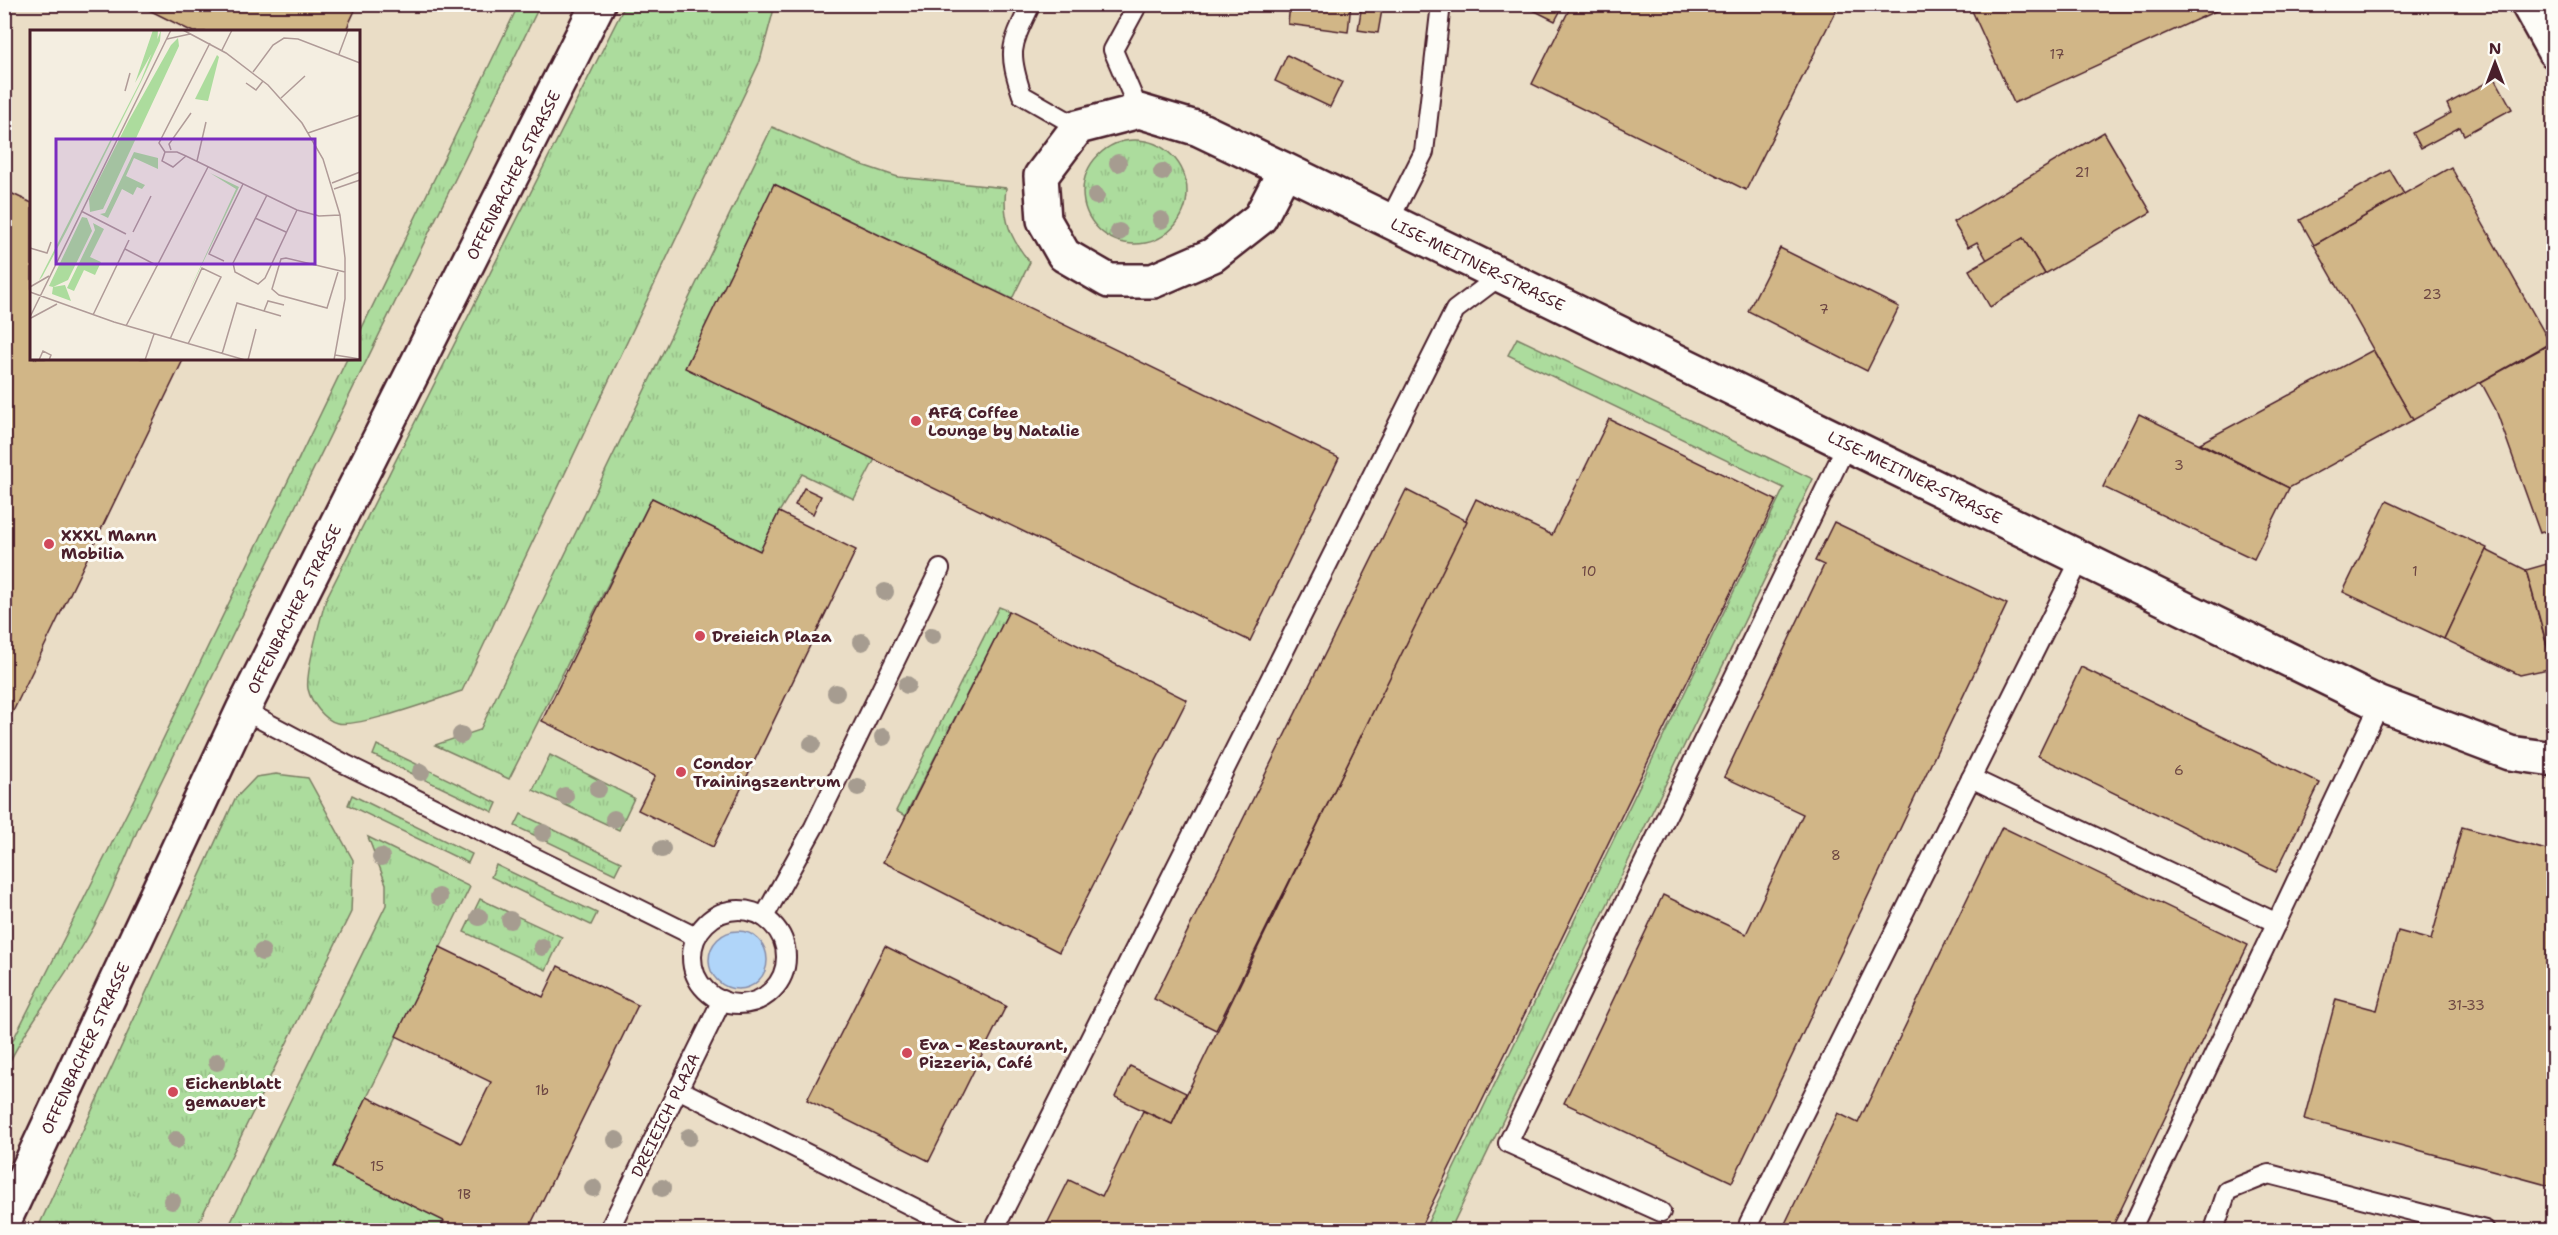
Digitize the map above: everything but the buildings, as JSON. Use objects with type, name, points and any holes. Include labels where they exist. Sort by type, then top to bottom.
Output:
[{"type":"street","name":"OFFENBACHER STRASSE","points":[[4,1221],[243,710],[598,4]]},
{"type":"street","points":[[2528,4],[2553,51]]},
{"type":"street","points":[[1139,111],[1078,127],[1041,176],[1044,220],[1064,255],[1109,281],[1153,281],[1213,255],[1260,218],[1285,170]]},
{"type":"street","name":"LISE-MEITNER-STRASSE","points":[[1139,111],[1199,129],[1285,170],[2380,704],[2510,753],[2553,759]]},
{"type":"lane","points":[[1031,4],[1014,42],[1012,65],[1022,95],[1078,127]]},
{"type":"lane","points":[[1138,4],[1113,50],[1139,111]]},
{"type":"lane","points":[[1389,221],[1424,152],[1440,4]]},
{"type":"lane","points":[[994,1230],[1455,310],[1500,276]]},
{"type":"lane","points":[[1661,1212],[1508,1143],[1847,444]]},
{"type":"lane","points":[[1748,1230],[1749,1223],[2081,558]]},
{"type":"lane","points":[[764,917],[814,827],[940,569]]},
{"type":"lane","points":[[2131,1230],[2380,704]]},
{"type":"lane","points":[[243,710],[345,764],[696,937]]},
{"type":"lane","points":[[1971,778],[2277,923]]},
{"type":"lane","points":[[749,911],[764,917],[776,928],[783,942],[786,957],[783,973],[775,987],[763,997],[748,1003],[732,1004],[705,991],[696,979],[692,958],[696,937],[705,924],[726,912],[749,911]]},
{"type":"lane","name":"DREIEICH PLAZA","points":[[609,1230],[722,1000]]},
{"type":"lane","points":[[678,1089],[959,1230]]},
{"type":"lane","points":[[2214,1230],[2227,1191],[2269,1174],[2485,1230]]},
{"type":"shaded area","points":[[5,5],[2553,5],[2553,1230],[5,1230]]},
{"type":"green space","points":[[519,4],[540,5],[138,829],[97,921],[26,1033],[5,1071],[5,1056],[136,795],[347,360],[360,360],[360,332]]},
{"type":"green space","points":[[625,5],[775,5],[760,61],[462,691],[399,712],[363,721],[337,723],[332,721],[319,710],[308,689],[311,658],[326,599]]},
{"type":"green space","points":[[772,127],[859,164],[898,177],[1006,188],[1005,209],[1009,228],[1017,245],[1030,262],[1012,299],[774,184],[875,459],[854,499],[802,474],[779,512],[760,551],[652,498],[509,779],[435,745],[480,730]]},
{"type":"green space","points":[[1135,140],[1155,144],[1172,155],[1183,172],[1187,192],[1183,212],[1172,229],[1155,240],[1135,244],[1115,240],[1098,229],[1087,212],[1083,192],[1087,172],[1098,155],[1115,144]]},
{"type":"green space","points":[[1517,338],[1813,479],[1450,1230],[1424,1230],[1784,488],[1508,355]]},
{"type":"green space","points":[[999,607],[1009,611],[905,816],[896,811]]},
{"type":"green space","points":[[377,745],[497,803],[493,812],[373,755]]},
{"type":"green space","points":[[550,755],[634,798],[619,830],[533,790]]},
{"type":"green space","points":[[276,774],[308,778],[353,860],[351,912],[195,1230],[37,1230],[235,799],[256,777]]},
{"type":"green space","points":[[352,795],[472,854],[468,863],[348,805]]},
{"type":"green space","points":[[521,814],[621,862],[615,874],[515,826]]},
{"type":"green space","points":[[368,837],[470,887],[333,1167],[444,1221],[439,1230],[227,1230],[386,905],[386,884]]},
{"type":"green space","points":[[496,865],[597,913],[591,925],[491,877]]},
{"type":"green space","points":[[480,899],[562,937],[546,970],[464,932]]},
{"type":"water","points":[[738,931],[749,933],[759,939],[765,949],[767,960],[765,971],[759,981],[749,987],[738,989],[727,987],[717,981],[711,971],[709,960],[711,949],[717,939],[727,933]]},
{"type":"place","name":"AFG Coffee Lounge by Natalie","points":[[916,421]]},
{"type":"place","name":"XXXL Mann Mobilia","points":[[49,544]]},
{"type":"place","name":"Dreieich Plaza","points":[[700,636]]},
{"type":"place","name":"Condor Trainingszentrum","points":[[681,772]]},
{"type":"place","name":"Eva - Restaurant, Pizzeria, Café","points":[[907,1053]]},
{"type":"place","name":"Eichenblatt gemauert","points":[[173,1092]]}]
